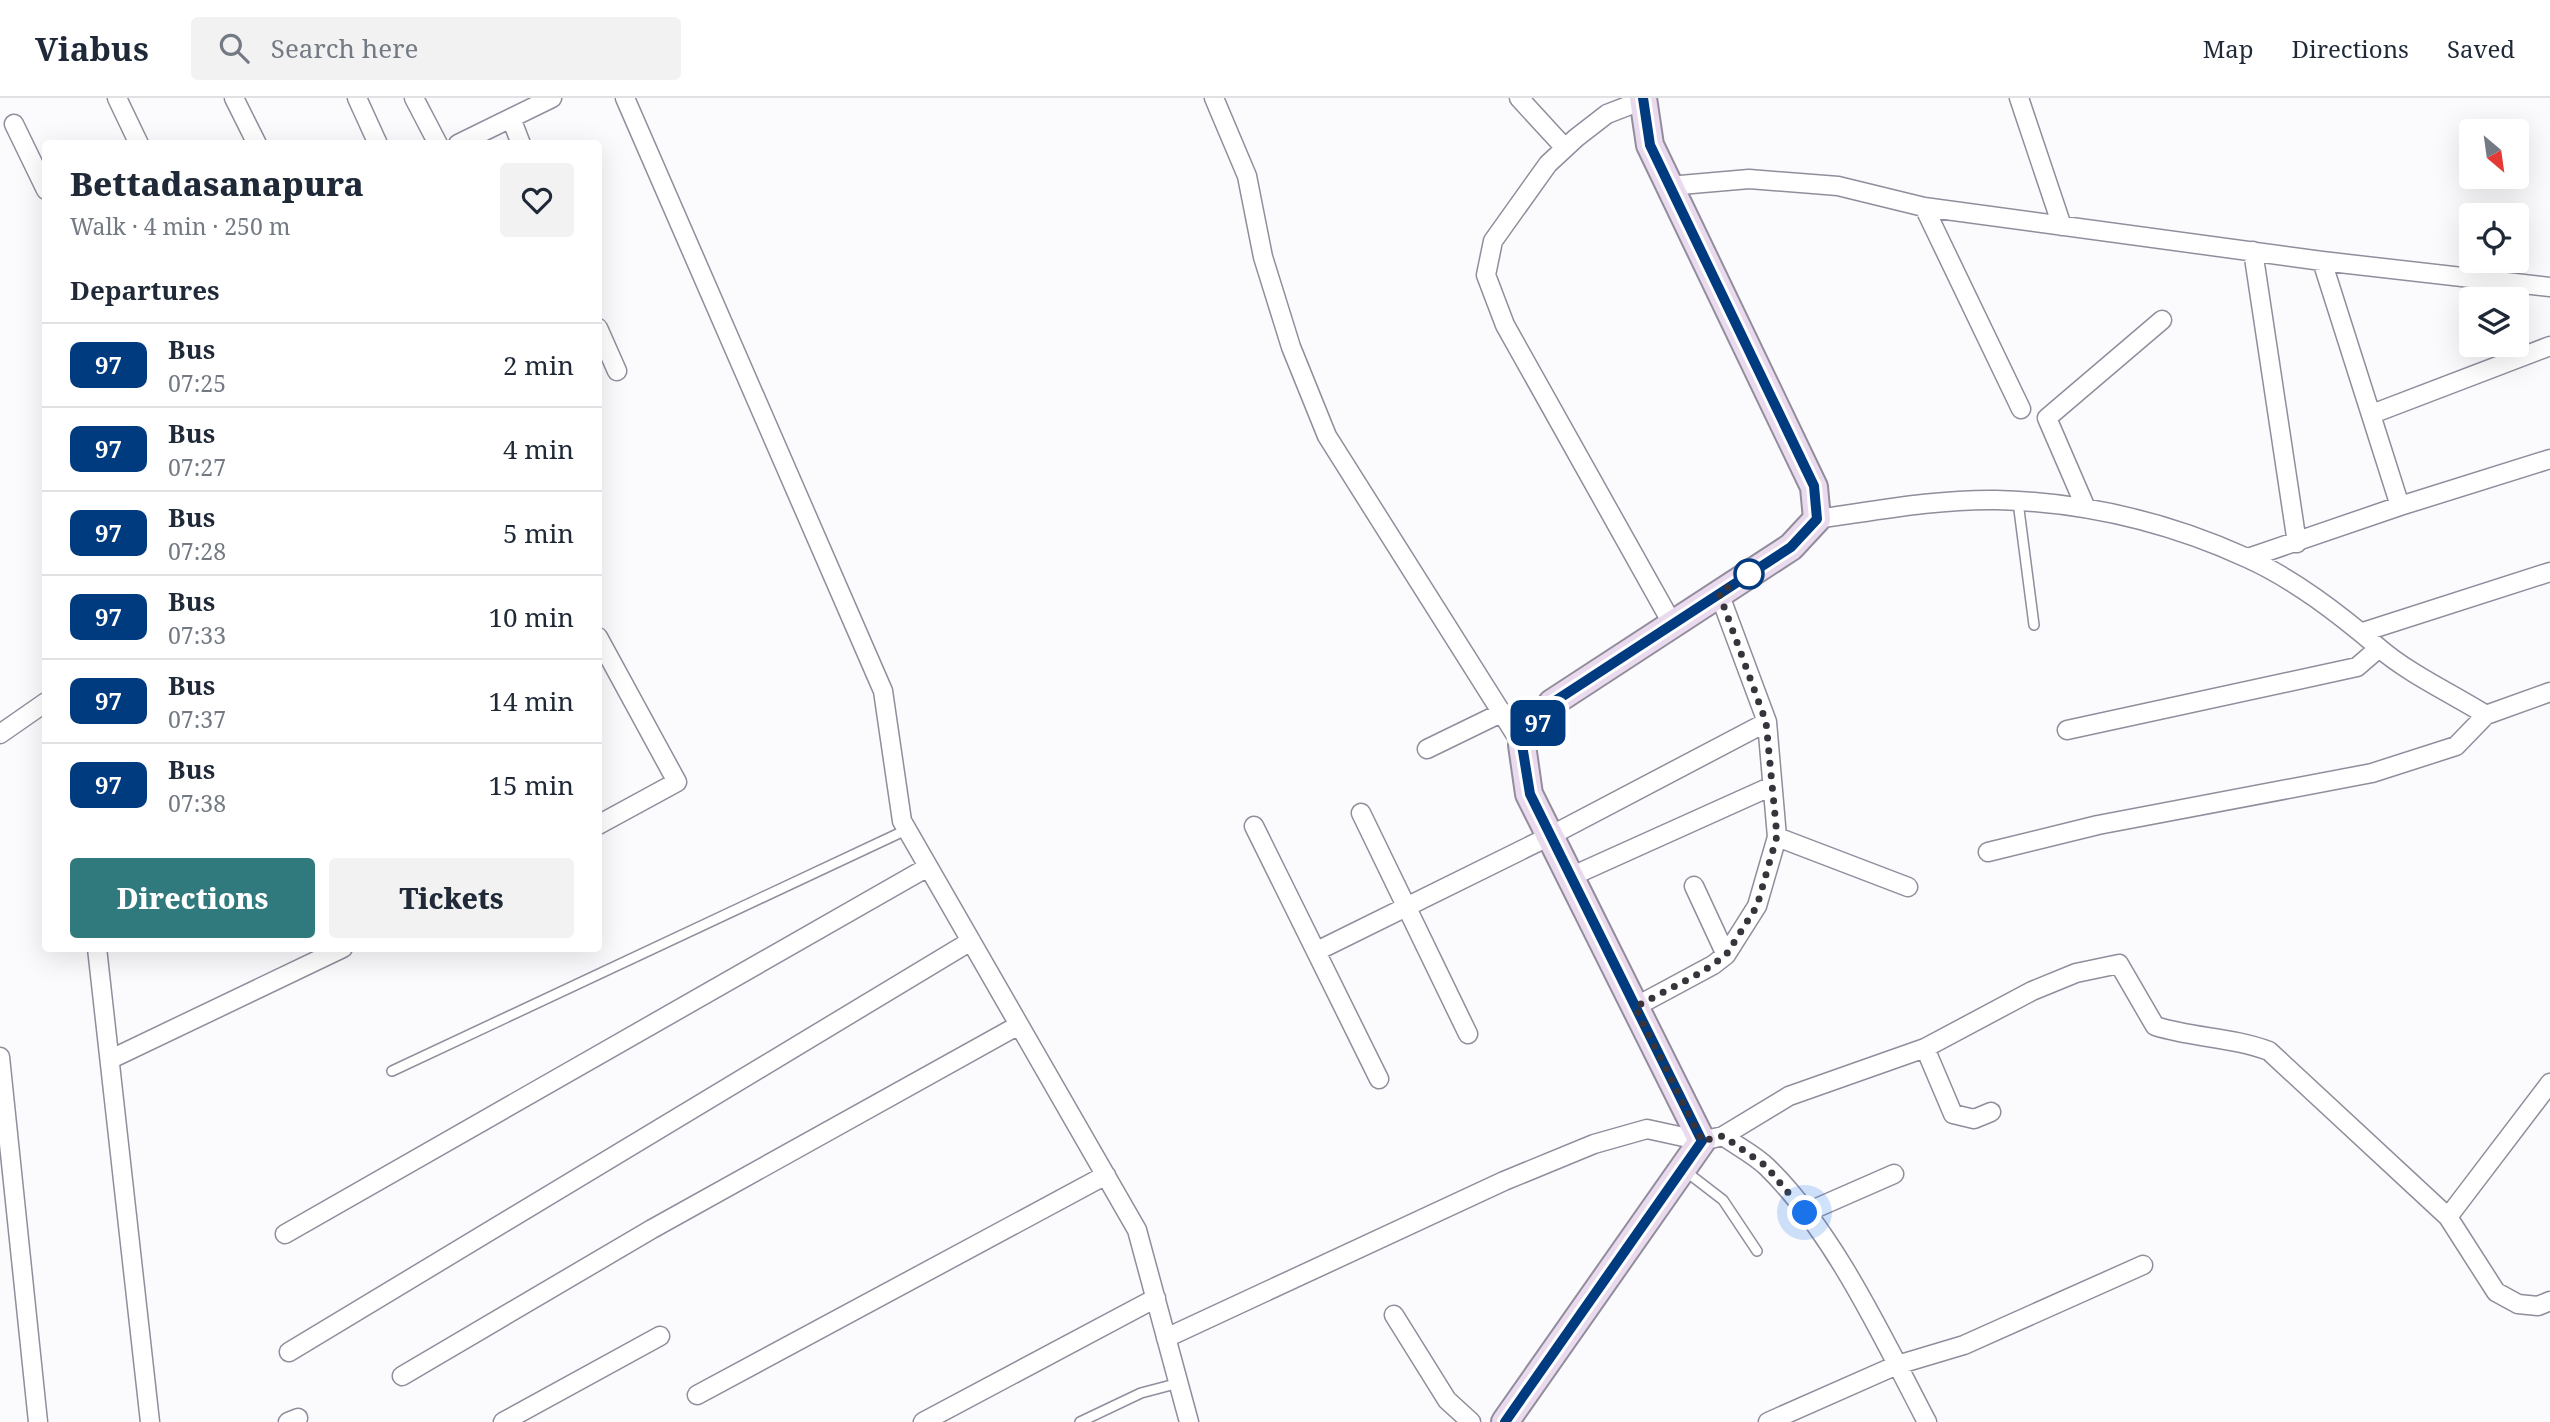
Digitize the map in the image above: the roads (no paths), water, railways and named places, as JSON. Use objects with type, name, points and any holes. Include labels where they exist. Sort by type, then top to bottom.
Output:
[{"type":"main road","points":[[1504,1422],[1682,1169],[1712,1138],[1635,1007],[1550,836],[1530,794],[1522,745],[1552,703],[1791,547],[1817,519],[1814,486],[1650,145],[1643,99]]},
{"type":"street","points":[[117,98],[137,140]]},
{"type":"street","points":[[234,98],[255,140]]},
{"type":"street","points":[[357,98],[376,140]]},
{"type":"street","points":[[414,98],[437,140]]},
{"type":"street","points":[[466,140],[552,98]]},
{"type":"street","points":[[625,98],[883,691],[902,821],[1137,1230],[1189,1422]]},
{"type":"street","points":[[1214,98],[1247,176],[1263,257],[1291,347],[1327,436],[1522,745]]},
{"type":"street","points":[[1519,98],[1565,148]]},
{"type":"street","points":[[2020,98],[2062,226]]},
{"type":"street","points":[[1643,99],[1607,114],[1565,148],[1522,197],[1493,241],[1486,275],[1505,325],[1674,625]]},
{"type":"street","points":[[511,118],[519,140]]},
{"type":"street","points":[[14,124],[42,182]]},
{"type":"street","points":[[1669,186],[1749,179],[1838,186],[1924,208],[2322,261],[2550,287]]},
{"type":"street","points":[[1924,208],[2021,409]]},
{"type":"street","points":[[2253,251],[2297,543]]},
{"type":"street","points":[[2322,261],[2399,506]]},
{"type":"street","points":[[2085,506],[2047,418],[2162,320]]},
{"type":"street","points":[[602,336],[617,371]]},
{"type":"street","points":[[2372,414],[2550,346]]},
{"type":"street","points":[[2248,558],[2399,506],[2550,459]]},
{"type":"street","points":[[1817,519],[1900,507],[1995,500],[2085,506],[2163,526],[2248,558],[2363,632],[2379,648],[2486,715]]},
{"type":"street","points":[[2363,632],[2550,572]]},
{"type":"street","points":[[1635,1007],[1702,972],[1726,955],[1757,906],[1777,836],[1766,722],[1719,593]]},
{"type":"street","points":[[602,644],[677,782],[602,823]]},
{"type":"street","points":[[2067,730],[2357,667],[2379,648]]},
{"type":"street","points":[[1988,852],[2098,825],[2372,773],[2456,746],[2486,715],[2550,692]]},
{"type":"street","points":[[0,734],[42,705]]},
{"type":"street","points":[[1427,749],[1501,713]]},
{"type":"street","points":[[1317,951],[1550,836],[1766,722]]},
{"type":"street","points":[[1570,877],[1772,786]]},
{"type":"street","points":[[1362,813],[1468,1034]]},
{"type":"street","points":[[1254,826],[1378,1079]]},
{"type":"street","points":[[1777,836],[1908,887]]},
{"type":"street","points":[[285,1234],[928,867]]},
{"type":"street","points":[[1695,886],[1726,955]]},
{"type":"street","points":[[289,1352],[971,941]]},
{"type":"street","points":[[98,952],[150,1422]]},
{"type":"street","points":[[111,1059],[334,952]]},
{"type":"street","points":[[1712,1138],[1788,1096],[1925,1048],[2032,991],[2076,973],[2119,964],[2155,1026],[2180,1034],[2246,1042],[2269,1051],[2448,1217],[2496,1292],[2518,1304],[2538,1306],[2550,1301]]},
{"type":"street","points":[[402,1376],[652,1229],[1019,1025]]},
{"type":"street","points":[[1925,1048],[1953,1114],[1974,1119],[1991,1112]]},
{"type":"street","points":[[0,1057],[38,1422]]},
{"type":"street","points":[[2448,1217],[2550,1083]]},
{"type":"street","points":[[1166,1338],[1504,1181],[1594,1144],[1647,1129],[1712,1138],[1766,1166],[1805,1213],[1870,1314],[1927,1422]]},
{"type":"street","points":[[1805,1213],[1894,1174]]},
{"type":"street","points":[[697,1395],[1106,1175]]},
{"type":"street","points":[[1768,1422],[1897,1365],[1964,1345],[2143,1265]]},
{"type":"street","points":[[923,1422],[1156,1298]]},
{"type":"street","points":[[1394,1315],[1447,1400],[1471,1422]]},
{"type":"street","points":[[503,1422],[660,1336]]},
{"type":"lane","points":[[2018,502],[2034,625]]},
{"type":"lane","points":[[392,1072],[906,830]]},
{"type":"lane","points":[[1682,1169],[1723,1200],[1757,1251]]},
{"type":"lane","points":[[1080,1422],[1141,1393],[1179,1383]]}]
